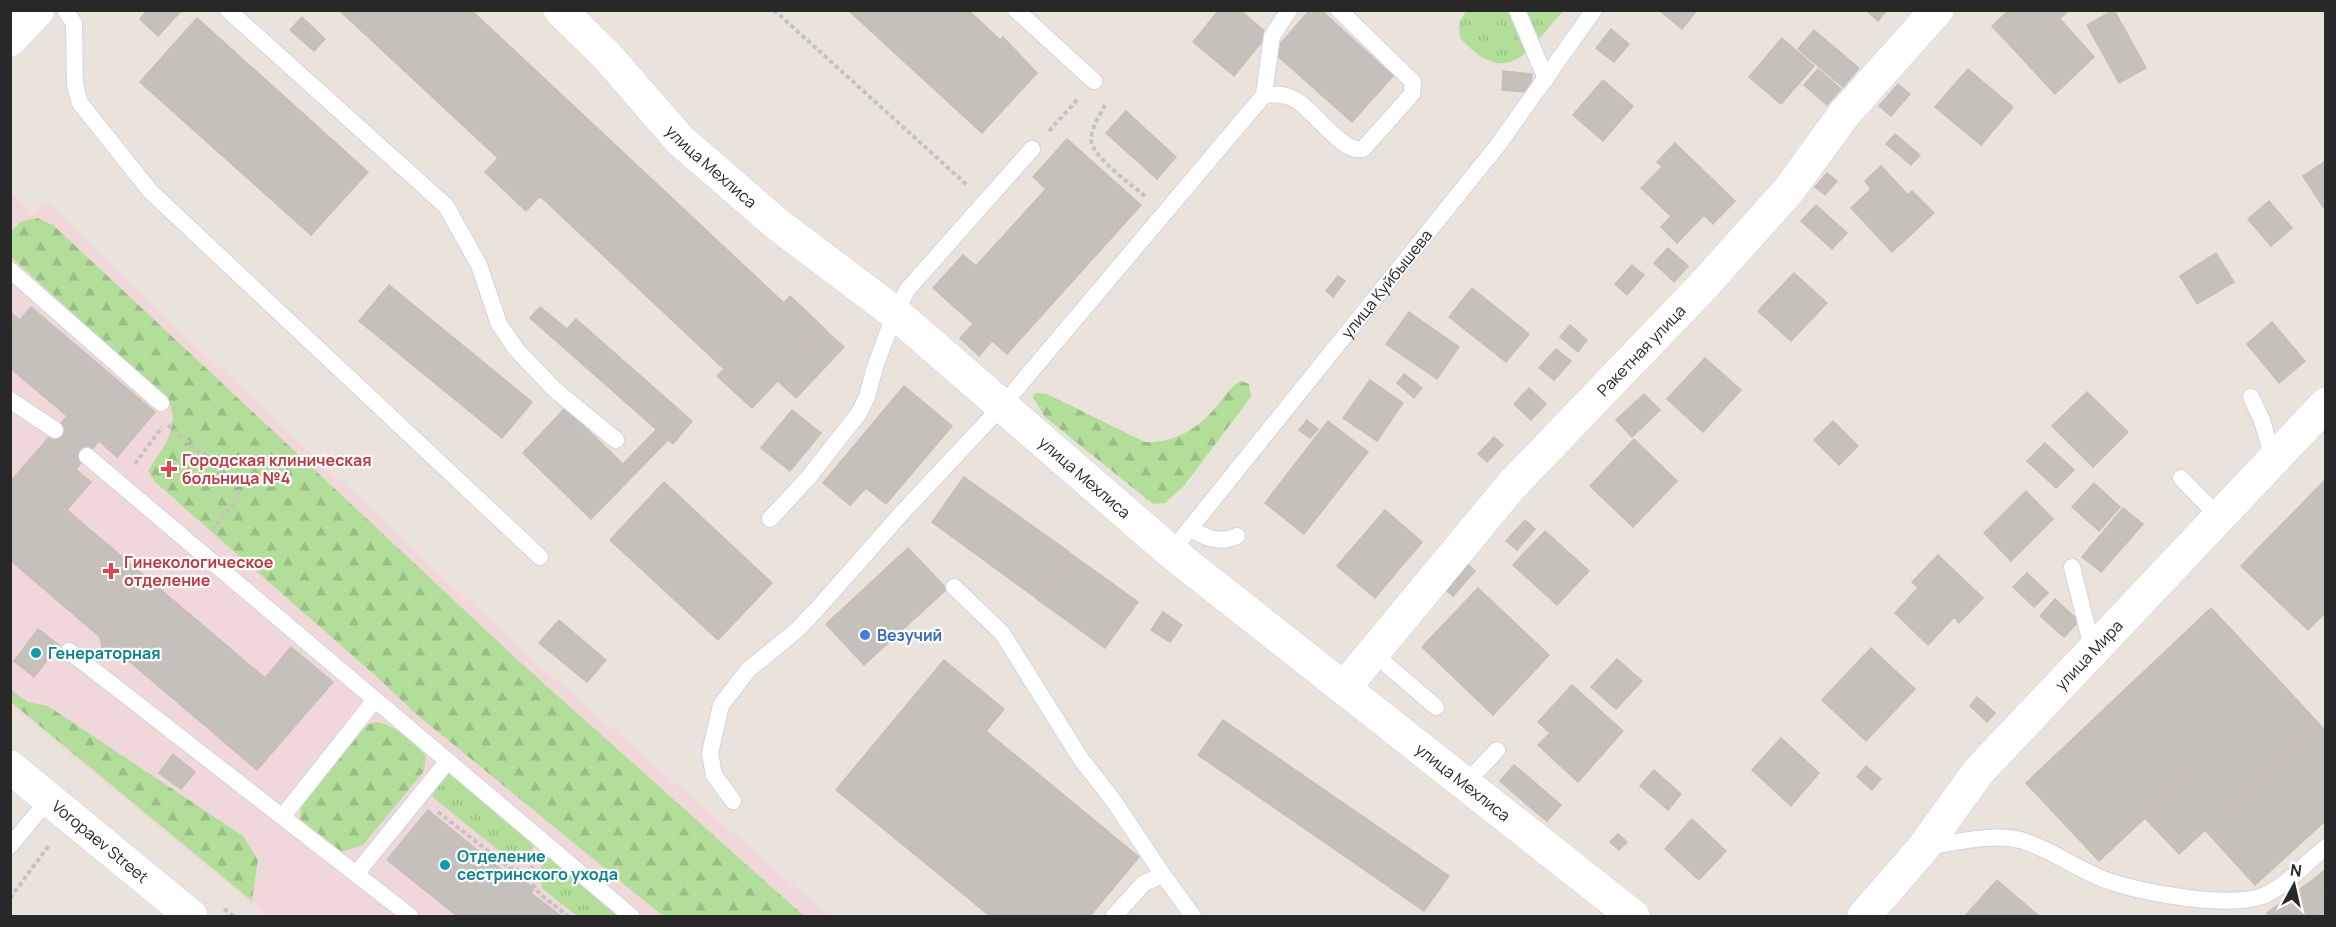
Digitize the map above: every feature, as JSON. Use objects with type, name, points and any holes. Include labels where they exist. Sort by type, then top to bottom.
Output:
[{"type":"street","points":[[10,40],[38,10]]},
{"type":"street","name":"улица Мехлиса","points":[[560,10],[607,56],[680,140],[777,224],[895,313],[1001,407],[1180,540],[1344,688],[1632,916]]},
{"type":"street","name":"Ракетная улица","points":[[1344,688],[1511,486],[1703,286],[1788,191],[1845,113],[1937,10]]},
{"type":"street","name":"улица Мира","points":[[1864,916],[1924,847],[1978,772],[2273,459],[2318,420]]},
{"type":"street","name":"Voropaev Street","points":[[10,767],[191,916]]},
{"type":"lane","points":[[65,10],[74,23],[75,85],[80,103],[150,191],[540,557]]},
{"type":"lane","points":[[228,10],[446,206],[479,265],[499,324],[516,349],[555,390],[615,440]]},
{"type":"lane","points":[[1016,10],[1094,81]]},
{"type":"lane","points":[[733,801],[714,775],[710,753],[721,705],[748,670],[797,630],[1001,407],[1264,95],[1272,36],[1288,10]]},
{"type":"lane","points":[[1264,95],[1278,94],[1294,99],[1350,148],[1363,149],[1412,94],[1413,82],[1339,10]]},
{"type":"lane","points":[[1517,10],[1546,79]]},
{"type":"lane","name":"улица Куйбышева","points":[[1180,540],[1498,145],[1594,10]]},
{"type":"lane","points":[[770,519],[808,478],[859,413],[867,397],[875,367],[895,313],[907,290],[1032,150]]},
{"type":"lane","points":[[10,270],[161,403]]},
{"type":"lane","points":[[2251,397],[2262,420],[2273,459]]},
{"type":"lane","points":[[10,400],[55,430]]},
{"type":"lane","points":[[87,456],[631,916]]},
{"type":"lane","points":[[2181,478],[2219,517]]},
{"type":"lane","points":[[1180,540],[1203,537],[1215,540],[1237,536]]},
{"type":"lane","points":[[2072,567],[2092,651]]},
{"type":"lane","points":[[954,587],[1002,633],[1081,759],[1113,800],[1193,916]]},
{"type":"lane","points":[[69,651],[410,916]]},
{"type":"lane","points":[[1373,653],[1436,707]]},
{"type":"lane","points":[[283,816],[374,701]]},
{"type":"lane","points":[[1466,783],[1497,750]]},
{"type":"lane","points":[[356,874],[447,762]]},
{"type":"lane","points":[[10,846],[49,799]]},
{"type":"lane","points":[[1924,847],[1996,837],[2019,840],[2103,879],[2179,896],[2226,901],[2249,901],[2267,894],[2325,847]]},
{"type":"lane","points":[[1114,916],[1144,883],[1163,875]]},
{"type":"path","points":[[774,10],[947,165]]},
{"type":"path","points":[[1032,150],[1094,81],[1102,89],[1106,102],[1093,130],[1091,141],[1095,152],[1164,214]]},
{"type":"path","points":[[119,483],[160,433],[164,422],[239,486],[238,498],[198,548]]},
{"type":"path","points":[[418,797],[510,868],[517,868],[537,884],[538,892],[568,916]]},
{"type":"path","points":[[10,898],[52,842]]},
{"type":"shaded area","name":"Городская клиническая больница №4","points":[[10,192],[33,213],[45,200],[130,284],[526,654],[829,916],[267,916],[11,706]]},
{"type":"green space","points":[[1466,11],[1563,11],[1528,51],[1517,59],[1505,63],[1492,62],[1477,54],[1460,38],[1459,23]]},
{"type":"green space","points":[[37,218],[53,225],[521,663],[804,916],[663,916],[416,714],[155,482],[148,471],[172,428],[172,410],[168,400],[11,257],[10,233],[21,221]]},
{"type":"green space","points":[[1241,381],[1249,384],[1251,397],[1183,487],[1165,503],[1153,504],[1045,417],[1033,397],[1035,393],[1047,394],[1145,442],[1155,442],[1184,434],[1192,429],[1208,416],[1230,390]]},
{"type":"green space","points":[[11,690],[28,702],[48,706],[243,836],[258,860],[252,901],[11,702]]},
{"type":"green space","points":[[375,722],[389,726],[403,734],[426,756],[424,771],[363,845],[342,852],[300,820],[301,804],[367,725]]},
{"type":"green space","points":[[447,773],[453,775],[531,839],[534,847],[521,862],[513,862],[435,799],[432,794]]},
{"type":"green space","points":[[548,858],[556,860],[625,916],[577,916],[543,889],[537,873]]},
{"type":"building","points":[[148,10],[182,10],[158,36],[140,19]]},
{"type":"building","points":[[339,10],[471,10],[784,303],[790,296],[826,330],[752,408],[717,376],[724,369],[540,196],[526,211],[485,172],[498,158]]},
{"type":"building","points":[[848,10],[968,10],[1000,40],[1003,37],[1037,73],[982,133]]},
{"type":"building","points":[[1219,10],[1240,10],[1268,34],[1234,76],[1193,42]]},
{"type":"building","points":[[1310,10],[1321,10],[1393,76],[1352,122],[1273,52]]},
{"type":"building","points":[[1659,10],[1697,10],[1682,29]]},
{"type":"building","points":[[1866,10],[1887,10],[1878,21]]},
{"type":"building","points":[[2009,10],[2069,10],[2020,56],[1992,26]]},
{"type":"building","points":[[2114,10],[2146,68],[2119,83],[2087,25]]},
{"type":"building","points":[[302,17],[325,39],[314,51],[290,30]]},
{"type":"building","points":[[197,18],[368,172],[311,235],[140,82]]},
{"type":"building","points":[[2060,19],[2094,57],[2055,94],[2020,56]]},
{"type":"building","points":[[1611,29],[1629,44],[1614,62],[1596,48]]},
{"type":"building","points":[[1814,30],[1859,68],[1843,87],[1798,49]]},
{"type":"building","points":[[1782,38],[1814,66],[1781,104],[1749,77]]},
{"type":"building","points":[[1818,69],[1841,89],[1827,105],[1804,85]]},
{"type":"building","points":[[1968,69],[2013,107],[1981,145],[1935,107]]},
{"type":"building","points":[[1503,71],[1532,74],[1530,92],[1502,90]]},
{"type":"building","points":[[1603,80],[1633,106],[1603,141],[1573,115]]},
{"type":"building","points":[[1898,84],[1910,94],[1891,116],[1879,106]]},
{"type":"building","points":[[1126,111],[1176,157],[1157,179],[1106,133]]},
{"type":"building","points":[[1895,134],[1920,155],[1911,165],[1886,144]]},
{"type":"building","points":[[1067,139],[1141,205],[1007,354],[933,288],[963,255],[976,266],[1046,189],[1033,177]]},
{"type":"building","points":[[1675,143],[1735,201],[1713,224],[1704,215],[1677,243],[1661,227],[1671,216],[1641,188],[1662,167],[1657,162]]},
{"type":"building","points":[[2326,161],[2326,205],[2323,207],[2303,176]]},
{"type":"building","points":[[1881,166],[1908,195],[1912,191],[1934,213],[1892,252],[1851,208],[1871,189],[1865,181]]},
{"type":"building","points":[[1827,173],[1837,181],[1825,195],[1815,187]]},
{"type":"building","points":[[2269,201],[2292,228],[2271,246],[2248,219]]},
{"type":"building","points":[[1816,205],[1847,233],[1832,249],[1801,221]]},
{"type":"building","points":[[1668,248],[1688,266],[1674,282],[1654,263]]},
{"type":"building","points":[[2216,253],[2234,282],[2197,304],[2180,276]]},
{"type":"building","points":[[1632,265],[1644,275],[1627,295],[1615,284]]},
{"type":"building","points":[[1794,273],[1827,303],[1791,341],[1758,311]]},
{"type":"building","points":[[1338,276],[1345,281],[1333,297],[1326,291]]},
{"type":"building","points":[[389,285],[532,402],[502,438],[359,321]]},
{"type":"building","points":[[1472,288],[1529,334],[1506,362],[1449,317]]},
{"type":"building","points":[[31,307],[155,412],[117,457],[99,441],[76,469],[44,443],[67,416],[10,368],[10,331]]},
{"type":"building","points":[[540,307],[567,329],[576,319],[692,421],[673,444],[530,318]]},
{"type":"building","points":[[10,312],[20,320],[10,331]]},
{"type":"building","points":[[1409,312],[1459,347],[1437,379],[1386,344]]},
{"type":"building","points":[[2272,322],[2305,361],[2279,383],[2247,344]]},
{"type":"building","points":[[973,324],[992,341],[979,356],[960,338]]},
{"type":"building","points":[[1570,325],[1587,340],[1578,352],[1560,337]]},
{"type":"building","points":[[826,331],[844,347],[796,398],[778,381]]},
{"type":"building","points":[[1556,349],[1571,361],[1554,380],[1539,368]]},
{"type":"building","points":[[1705,358],[1741,390],[1703,432],[1667,399]]},
{"type":"building","points":[[1404,374],[1422,388],[1414,398],[1397,383]]},
{"type":"building","points":[[1370,380],[1403,403],[1377,441],[1343,418]]},
{"type":"building","points":[[904,386],[952,426],[886,504],[866,488],[850,505],[823,483]]},
{"type":"building","points":[[1529,388],[1546,404],[1531,420],[1514,404]]},
{"type":"building","points":[[2087,392],[2128,432],[2093,467],[2052,426]]},
{"type":"building","points":[[1644,394],[1660,410],[1632,437],[1616,420]]},
{"type":"building","points":[[565,408],[623,464],[657,429],[668,440],[591,519],[523,453]]},
{"type":"building","points":[[792,410],[821,433],[790,471],[761,448]]},
{"type":"building","points":[[1307,420],[1318,429],[1310,438],[1299,430]]},
{"type":"building","points":[[1328,421],[1368,452],[1304,534],[1265,503]]},
{"type":"building","points":[[1833,421],[1858,446],[1839,465],[1814,440]]},
{"type":"building","points":[[1494,437],[1503,445],[1487,462],[1478,454]]},
{"type":"building","points":[[1634,439],[1677,481],[1633,527],[1590,486]]},
{"type":"building","points":[[44,443],[91,482],[67,510],[265,678],[291,647],[333,682],[257,770],[129,661],[118,659],[102,647],[100,637],[10,560],[10,482]]},
{"type":"building","points":[[2045,443],[2074,470],[2056,488],[2027,461]]},
{"type":"building","points":[[964,477],[1069,552],[1036,598],[932,522]]},
{"type":"building","points":[[2326,479],[2326,612],[2308,630],[2241,566]]},
{"type":"building","points":[[664,482],[772,583],[718,640],[610,540]]},
{"type":"building","points":[[2094,483],[2120,507],[2099,531],[2072,507]]},
{"type":"building","points":[[2026,491],[2053,519],[2011,561],[1984,533]]},
{"type":"building","points":[[2123,508],[2143,524],[2101,572],[2082,557]]},
{"type":"building","points":[[1385,510],[1422,542],[1375,598],[1337,566]]},
{"type":"building","points":[[1525,520],[1535,529],[1517,550],[1506,541]]},
{"type":"building","points":[[1545,531],[1589,571],[1557,605],[1513,565]]},
{"type":"building","points":[[908,548],[947,589],[864,665],[826,624]]},
{"type":"building","points":[[1070,553],[1138,602],[1105,648],[1037,599]]},
{"type":"building","points":[[1938,555],[1983,598],[1959,623],[1954,617],[1928,645],[1895,613],[1918,588],[1912,582]]},
{"type":"building","points":[[1463,560],[1475,571],[1453,596],[1441,586]]},
{"type":"building","points":[[2027,573],[2048,593],[2034,607],[2013,587]]},
{"type":"building","points":[[1478,588],[1549,655],[1493,715],[1422,647]]},
{"type":"building","points":[[2055,599],[2079,621],[2064,637],[2040,616]]},
{"type":"building","points":[[2211,608],[2285,687],[2099,861],[2026,783]]},
{"type":"building","points":[[1163,612],[1182,625],[1170,642],[1151,630]]},
{"type":"building","points":[[559,620],[606,660],[587,682],[539,643]]},
{"type":"building","name":"Генераторная","points":[[38,629],[59,645],[34,677],[14,661]]},
{"type":"building","points":[[1871,648],[1915,689],[1866,741],[1822,700]]},
{"type":"building","points":[[1617,659],[1642,681],[1616,709],[1591,687]]},
{"type":"building","points":[[944,660],[1004,709],[986,731],[1139,857],[1090,916],[990,916],[836,790]]},
{"type":"building","points":[[1572,685],[1623,731],[1578,782],[1538,745],[1550,733],[1538,722]]},
{"type":"building","points":[[2285,687],[2320,725],[2179,854],[2144,817]]},
{"type":"building","points":[[1977,697],[1995,713],[1987,722],[1970,706]]},
{"type":"building","points":[[1223,720],[1449,876],[1424,911],[1198,755]]},
{"type":"building","points":[[2320,725],[2326,731],[2326,820],[2255,885],[2205,830]]},
{"type":"building","points":[[1781,738],[1819,773],[1791,806],[1752,770]]},
{"type":"building","points":[[173,754],[195,772],[181,789],[159,773]]},
{"type":"building","points":[[1514,765],[1539,786],[1525,803],[1500,781]]},
{"type":"building","points":[[1866,766],[1881,779],[1872,790],[1857,777]]},
{"type":"building","points":[[1654,770],[1681,794],[1668,810],[1640,786]]},
{"type":"building","points":[[1539,786],[1561,805],[1547,821],[1525,803]]},
{"type":"building","name":"Отделение сестринского ухода","points":[[428,810],[508,875],[512,870],[534,889],[531,893],[561,916],[457,916],[387,860]]},
{"type":"building","points":[[1692,819],[1726,851],[1699,880],[1665,849]]},
{"type":"building","points":[[1618,834],[1627,842],[1619,850],[1610,842]]},
{"type":"building","points":[[2326,869],[2326,894],[2314,879]]},
{"type":"building","points":[[2314,879],[2326,894],[2326,912],[2319,916],[2269,916],[2267,913]]},
{"type":"building","points":[[1997,880],[2039,916],[1965,916]]},
{"type":"place","name":"Городская клиническая больница №4","points":[[169,469]]},
{"type":"place","name":"Гинекологическое отделение","points":[[111,571]]},
{"type":"place","name":"Везучий","points":[[865,635]]},
{"type":"place","name":"Генераторная","points":[[36,653]]},
{"type":"place","name":"Отделение сестринского ухода","points":[[445,865]]}]
